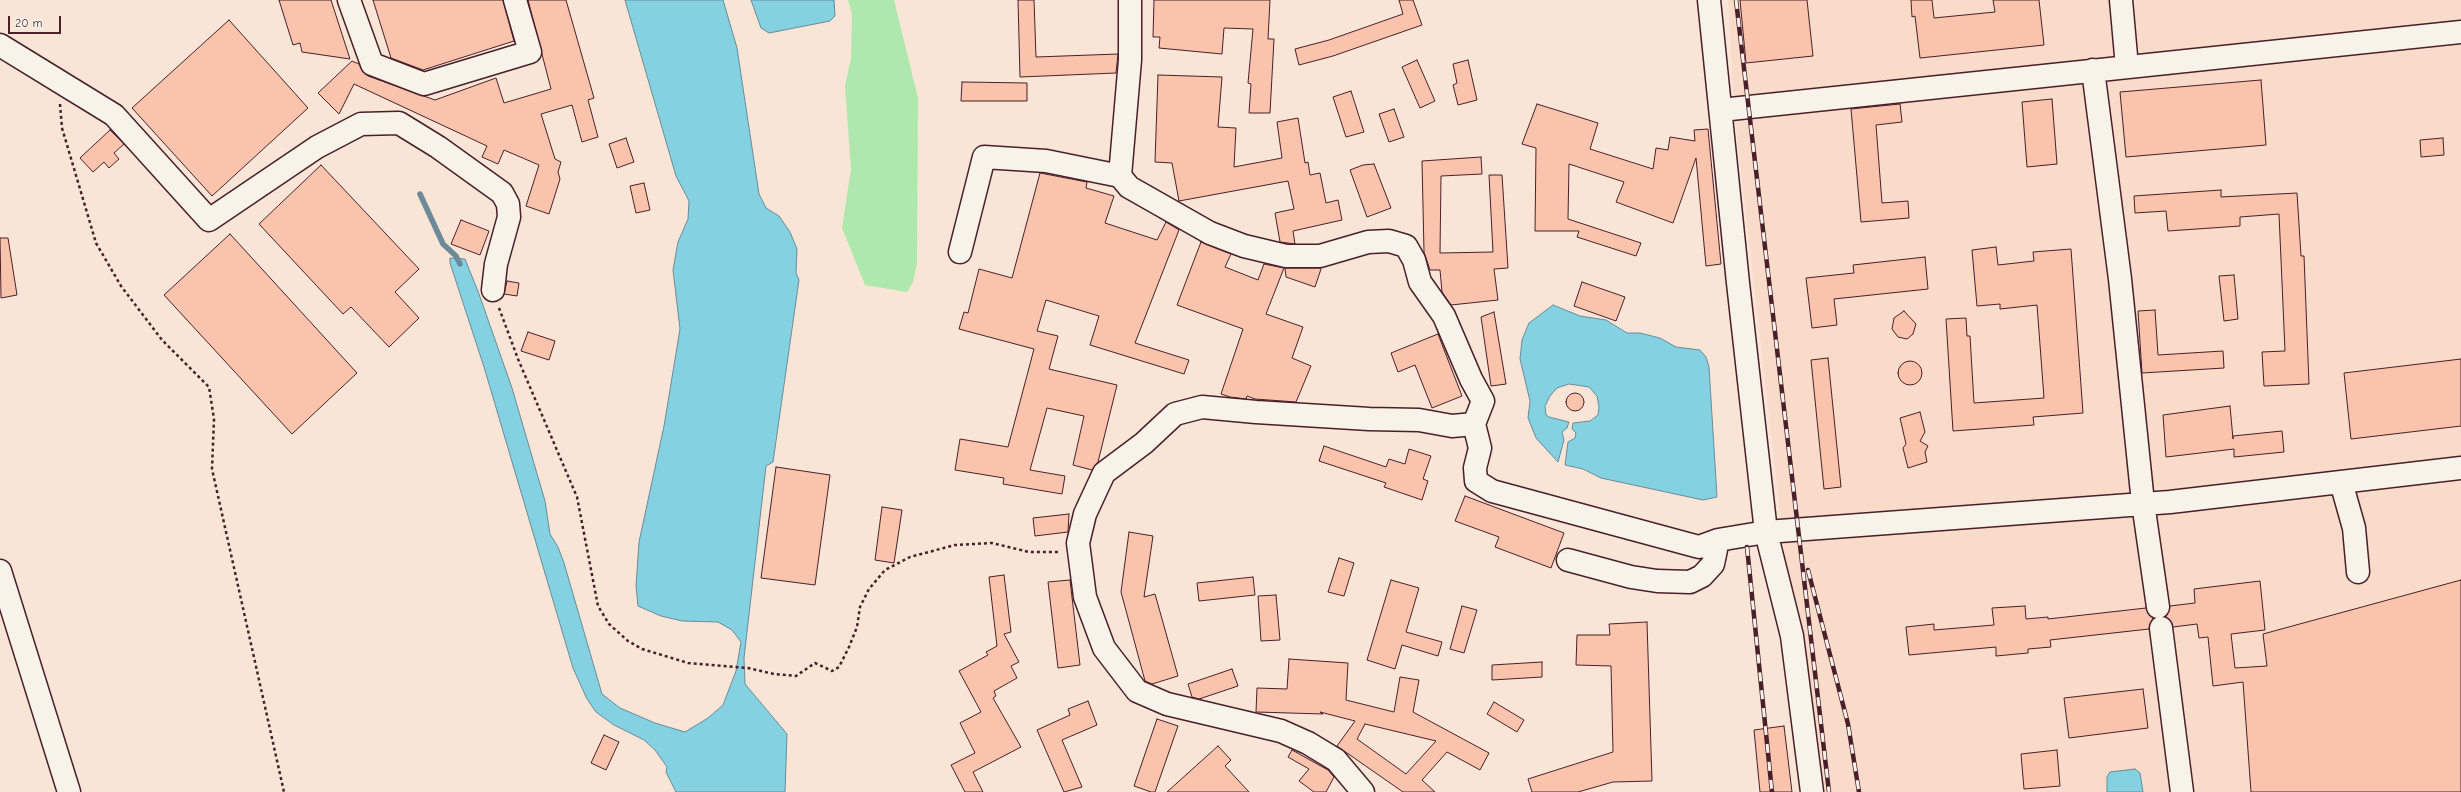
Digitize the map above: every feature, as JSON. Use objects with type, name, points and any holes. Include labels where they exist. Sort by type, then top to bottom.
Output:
[{"type":"street","points":[[349,0],[372,64],[424,84],[530,52],[515,0]]},
{"type":"street","points":[[1120,176],[1130,60],[1130,0]]},
{"type":"street","points":[[1709,0],[1738,283],[1766,532],[1792,636],[1812,792]]},
{"type":"street","points":[[2121,0],[2127,67]]},
{"type":"street","points":[[1721,110],[2461,32]]},
{"type":"street","points":[[0,45],[114,115],[209,220],[317,147],[361,124],[399,123],[438,147],[502,193],[508,204],[509,217],[496,264],[493,290]]},
{"type":"street","points":[[2093,70],[2120,279],[2143,503],[2158,607]]},
{"type":"street","points":[[960,252],[984,158],[1046,162],[1120,176],[1129,187],[1210,233],[1244,246],[1286,256],[1320,256],[1368,242],[1389,240],[1406,246],[1414,260],[1420,282],[1444,316],[1471,379],[1483,401],[1474,424],[1480,448],[1475,468],[1476,482],[1492,491],[1699,547],[1718,540],[1766,532],[2143,503],[2461,468]]},
{"type":"street","points":[[1363,792],[1336,760],[1301,740],[1281,731],[1167,704],[1136,691],[1104,648],[1085,597],[1078,543],[1085,514],[1104,473],[1144,443],[1175,414],[1202,407],[1362,419],[1419,420],[1452,426],[1474,424]]},
{"type":"street","points":[[2341,482],[2354,528],[2358,572]]},
{"type":"street","points":[[1568,560],[1631,577],[1657,581],[1690,582],[1702,576],[1713,564],[1718,540]]},
{"type":"street","points":[[0,571],[70,792]]},
{"type":"street","points":[[2161,628],[2182,792]]},
{"type":"path","points":[[60,102],[62,128],[96,243],[121,286],[162,340],[209,387],[214,420],[212,469],[284,792]]},
{"type":"path","points":[[493,290],[518,359],[577,497],[598,606],[609,624],[628,641],[642,649],[688,663],[748,668],[774,674],[796,676],[815,663],[832,671],[839,667],[849,647],[857,627],[860,607],[869,589],[885,570],[910,557],[955,545],[992,543],[1029,552],[1079,553]]},
{"type":"shaded area","points":[[1728,0],[2461,0],[2461,792],[1812,792],[1735,118]]},
{"type":"green space","points":[[848,0],[894,0],[918,98],[917,263],[913,282],[907,292],[865,285],[842,228],[851,169],[845,86],[851,58],[852,14]]},
{"type":"water","points":[[625,0],[723,0],[737,48],[759,194],[766,208],[779,216],[790,232],[797,249],[796,273],[799,280],[773,462],[766,466],[744,658],[745,684],[787,734],[785,792],[676,792],[666,772],[667,767],[655,750],[644,740],[614,725],[596,712],[587,699],[573,668],[484,367],[450,263],[450,258],[465,259],[479,294],[512,388],[545,501],[550,534],[558,547],[564,563],[602,694],[620,708],[655,723],[685,732],[708,718],[723,705],[736,671],[741,642],[732,630],[718,622],[682,621],[661,616],[638,606],[636,586],[639,542],[664,426],[680,329],[673,270],[678,242],[688,219],[689,201],[676,176]]},
{"type":"water","points":[[751,0],[834,0],[835,16],[830,21],[769,33],[761,28]]},
{"type":"water","points":[[1553,305],[1580,316],[1606,320],[1627,333],[1640,333],[1660,338],[1676,347],[1700,350],[1706,357],[1709,367],[1717,497],[1703,500],[1601,478],[1583,469],[1565,465],[1568,442],[1575,438],[1576,433],[1572,429],[1573,423],[1590,421],[1598,415],[1599,407],[1597,396],[1589,387],[1569,384],[1557,388],[1550,396],[1545,406],[1546,415],[1549,417],[1569,422],[1567,428],[1562,432],[1564,440],[1558,462],[1536,438],[1528,418],[1530,401],[1520,359],[1522,340],[1529,323]]},
{"type":"water","points":[[2135,769],[2140,773],[2143,792],[2107,792],[2107,777],[2110,772]]},
{"type":"building","points":[[279,0],[331,0],[350,59],[302,52],[300,43],[293,45]]},
{"type":"building","points":[[373,0],[503,0],[514,41],[423,70],[391,58]]},
{"type":"building","points":[[528,0],[566,0],[594,98],[588,100],[598,137],[582,142],[572,105],[541,114],[555,159],[561,162],[558,172],[560,179],[549,214],[526,206],[539,165],[504,150],[498,164],[482,157],[487,146],[354,84],[339,114],[318,93],[352,61],[359,64],[363,72],[368,76],[435,100],[496,78],[504,103],[551,89]]},
{"type":"building","points":[[1018,0],[1034,0],[1036,57],[1118,54],[1116,73],[1020,77]]},
{"type":"building","points":[[1154,0],[1270,0],[1268,39],[1274,39],[1270,113],[1249,113],[1251,84],[1248,83],[1253,29],[1224,28],[1222,54],[1159,48],[1160,37],[1153,37]]},
{"type":"building","points":[[1399,0],[1413,0],[1422,25],[1333,56],[1299,65],[1295,49],[1329,40],[1403,14]]},
{"type":"building","points":[[1740,0],[1807,0],[1813,56],[1746,63]]},
{"type":"building","points":[[1911,0],[1932,0],[1934,18],[1995,12],[1993,0],[2039,0],[2044,45],[1920,58],[1915,16],[1912,17]]},
{"type":"building","points":[[229,20],[308,108],[212,196],[132,108]]},
{"type":"building","points":[[1417,60],[1435,101],[1420,108],[1402,67]]},
{"type":"building","points":[[1468,60],[1477,100],[1458,105],[1453,85],[1457,83],[1453,64]]},
{"type":"building","points":[[1158,75],[1222,77],[1218,127],[1236,128],[1234,167],[1282,158],[1277,122],[1298,118],[1305,163],[1308,162],[1310,175],[1320,173],[1326,203],[1338,200],[1342,220],[1293,231],[1295,244],[1280,242],[1275,213],[1294,209],[1288,181],[1179,201],[1172,163],[1155,162]]},
{"type":"building","points":[[2261,80],[2266,145],[2126,157],[2120,92]]},
{"type":"building","points":[[962,82],[1027,83],[1027,101],[961,101]]},
{"type":"building","points":[[1351,91],[1364,132],[1346,137],[1333,97]]},
{"type":"building","points":[[2052,99],[2057,164],[2027,167],[2022,102]]},
{"type":"building","points":[[1537,104],[1598,123],[1590,149],[1653,169],[1656,148],[1668,150],[1670,137],[1695,141],[1694,130],[1708,129],[1721,264],[1706,266],[1696,158],[1673,223],[1616,202],[1624,182],[1569,164],[1568,219],[1641,243],[1636,256],[1577,237],[1579,231],[1535,231],[1536,148],[1522,144]]},
{"type":"building","points":[[1900,104],[1902,122],[1876,125],[1882,203],[1908,201],[1909,218],[1861,222],[1851,109]]},
{"type":"building","points":[[1394,109],[1404,137],[1389,142],[1379,114]]},
{"type":"building","points":[[110,130],[124,144],[114,153],[119,159],[109,168],[104,162],[93,172],[80,158]]},
{"type":"building","points":[[626,138],[634,162],[617,168],[609,144]]},
{"type":"building","points":[[2443,138],[2444,155],[2421,157],[2420,140]]},
{"type":"building","points":[[1481,157],[1482,174],[1441,176],[1440,253],[1493,252],[1489,175],[1502,175],[1508,268],[1494,269],[1498,300],[1451,305],[1442,292],[1440,270],[1430,270],[1424,252],[1422,161]]},
{"type":"building","points":[[1374,164],[1391,208],[1367,217],[1350,170],[1363,165]]},
{"type":"building","points":[[321,165],[419,269],[395,292],[419,318],[389,347],[351,307],[343,314],[259,224]]},
{"type":"building","points":[[1040,173],[1087,182],[1086,188],[1114,196],[1105,223],[1157,240],[1166,222],[1179,230],[1135,343],[1189,360],[1184,374],[1090,345],[1099,316],[1046,300],[1037,331],[1058,336],[1049,369],[1117,385],[1098,462],[1092,470],[1073,465],[1084,416],[1047,408],[1030,470],[1065,476],[1062,494],[1003,484],[1004,478],[955,470],[960,439],[1008,447],[1034,349],[959,329],[964,312],[968,313],[979,269],[1012,278]]},
{"type":"building","points":[[644,183],[650,210],[636,213],[630,186]]},
{"type":"building","points":[[2221,190],[2221,197],[2297,193],[2301,256],[2304,256],[2309,384],[2264,386],[2262,352],[2285,351],[2279,214],[2240,217],[2240,226],[2168,231],[2166,211],[2135,213],[2134,196]]},
{"type":"building","points":[[461,220],[489,231],[480,255],[451,244]]},
{"type":"building","points":[[230,234],[357,373],[292,434],[164,295]]},
{"type":"building","points":[[0,238],[8,238],[17,295],[1,298]]},
{"type":"building","points":[[1201,242],[1231,254],[1225,267],[1258,280],[1264,264],[1284,268],[1266,314],[1303,327],[1292,358],[1311,366],[1296,402],[1255,399],[1247,396],[1246,399],[1221,394],[1243,329],[1177,305]]},
{"type":"building","points":[[1996,247],[1998,265],[2034,261],[2033,252],[2071,249],[2083,413],[2033,417],[2034,425],[1953,431],[1946,319],[1966,318],[1967,336],[1970,336],[1974,403],[2044,398],[2037,305],[2000,309],[2000,304],[1977,306],[1972,250]]},
{"type":"building","points":[[1925,257],[1928,289],[1834,299],[1837,325],[1812,328],[1806,278],[1854,273],[1853,265]]},
{"type":"building","points":[[1285,268],[1321,269],[1315,287],[1286,277]]},
{"type":"building","points":[[2234,275],[2238,319],[2224,321],[2219,276]]},
{"type":"building","points":[[507,281],[519,283],[517,296],[504,294]]},
{"type":"building","points":[[1582,282],[1625,297],[1616,321],[1574,306]]},
{"type":"building","points":[[2155,310],[2158,355],[2223,351],[2224,368],[2142,373],[2138,311]]},
{"type":"building","points":[[1904,311],[1916,324],[1913,334],[1907,339],[1898,337],[1892,329],[1894,318]]},
{"type":"building","points":[[1494,312],[1506,384],[1491,386],[1481,317]]},
{"type":"building","points":[[528,332],[555,341],[549,360],[521,351]]},
{"type":"building","points":[[1438,334],[1462,396],[1432,408],[1415,365],[1398,372],[1391,353]]},
{"type":"building","points":[[1828,358],[1841,487],[1824,489],[1811,360]]},
{"type":"building","points":[[2461,359],[2461,426],[2351,439],[2344,373]]},
{"type":"building","points":[[1910,361],[1919,364],[1922,373],[1919,382],[1910,385],[1901,382],[1898,373],[1901,364]]},
{"type":"building","points":[[1575,393],[1581,396],[1584,402],[1581,408],[1575,411],[1569,408],[1566,402],[1569,396]]},
{"type":"building","points":[[2230,406],[2233,439],[2233,436],[2282,431],[2284,452],[2234,457],[2234,449],[2166,457],[2163,415]]},
{"type":"building","points":[[1920,412],[1925,432],[1920,441],[1928,446],[1925,452],[1927,462],[1908,468],[1903,448],[1906,444],[1900,418]]},
{"type":"building","points":[[1324,446],[1386,467],[1389,459],[1405,464],[1409,449],[1431,456],[1423,479],[1428,481],[1422,500],[1384,487],[1386,483],[1319,461]]},
{"type":"building","points":[[776,467],[830,475],[815,585],[761,578]]},
{"type":"building","points":[[1465,496],[1564,533],[1551,568],[1495,547],[1499,537],[1455,521]]},
{"type":"building","points":[[882,507],[902,510],[894,563],[875,560]]},
{"type":"building","points":[[1069,514],[1068,532],[1035,536],[1033,518]]},
{"type":"building","points":[[1129,532],[1153,536],[1144,597],[1155,594],[1178,676],[1152,684],[1145,681],[1121,592]]},
{"type":"building","points":[[1339,558],[1354,563],[1344,596],[1328,592]]},
{"type":"building","points":[[1004,575],[1011,632],[1004,634],[1019,662],[1011,666],[1017,678],[994,691],[996,696],[993,698],[1021,747],[973,772],[983,792],[965,792],[951,765],[975,753],[960,723],[981,712],[959,671],[988,655],[986,652],[997,646],[989,577]]},
{"type":"building","points":[[1253,577],[1255,595],[1199,601],[1197,583]]},
{"type":"building","points":[[1070,580],[1080,665],[1058,668],[1048,582]]},
{"type":"building","points":[[1391,580],[1419,588],[1406,632],[1442,642],[1438,656],[1402,645],[1395,669],[1367,660]]},
{"type":"building","points":[[2461,580],[2461,792],[2251,792],[2243,682],[2213,686],[2208,637],[2199,638],[2197,624],[2173,627],[2166,617],[2170,606],[2195,603],[2194,589],[2260,581],[2265,630],[2231,634],[2235,668],[2267,666],[2263,634]]},
{"type":"building","points":[[1276,595],[1280,640],[1261,641],[1258,596]]},
{"type":"building","points":[[1462,606],[1477,610],[1464,653],[1450,649]]},
{"type":"building","points":[[2025,606],[2026,619],[2048,617],[2048,619],[2146,608],[2153,618],[2149,629],[2050,640],[2051,647],[2028,649],[2028,653],[1996,656],[1996,647],[1909,655],[1906,627],[1934,624],[1934,630],[1994,625],[1992,608]]},
{"type":"building","points":[[1647,622],[1652,781],[1613,782],[1578,792],[1532,792],[1528,779],[1613,752],[1611,666],[1576,665],[1577,635],[1610,635],[1609,624]]},
{"type":"building","points":[[1289,659],[1348,663],[1346,700],[1394,712],[1400,677],[1419,680],[1413,712],[1489,753],[1480,770],[1447,752],[1422,780],[1435,792],[1403,792],[1337,746],[1355,721],[1320,712],[1323,714],[1256,712],[1257,688],[1287,689]],"holes":[[[1365,724],[1436,741],[1406,774],[1357,739]]]},
{"type":"building","points":[[1542,662],[1542,677],[1492,680],[1492,665]]},
{"type":"building","points":[[1232,669],[1238,686],[1199,699],[1192,697],[1188,684]]},
{"type":"building","points":[[2143,689],[2148,728],[2069,738],[2064,698]]},
{"type":"building","points":[[1088,701],[1097,725],[1062,740],[1082,787],[1064,792],[1037,730],[1070,715],[1068,709]]},
{"type":"building","points":[[1494,702],[1524,720],[1517,732],[1487,714]]},
{"type":"building","points":[[1157,719],[1178,726],[1155,792],[1151,792],[1134,786]]},
{"type":"building","points":[[1784,726],[1792,792],[1760,792],[1754,730]]},
{"type":"building","points":[[604,735],[619,742],[606,770],[591,763]]},
{"type":"building","points":[[1218,746],[1231,760],[1225,766],[1249,792],[1167,792]]},
{"type":"building","points":[[1292,750],[1328,770],[1334,777],[1326,792],[1314,792],[1299,781],[1309,769],[1288,757]]},
{"type":"building","points":[[2057,750],[2060,786],[2024,789],[2021,754]]},
{"type":"waterway","points":[[420,194],[443,244],[456,256],[460,264]]},
{"type":"railway","points":[[1736,0],[1829,792]]},
{"type":"railway","points":[[1747,547],[1772,792]]},
{"type":"railway","points":[[1808,570],[1848,724],[1859,792]]}]
